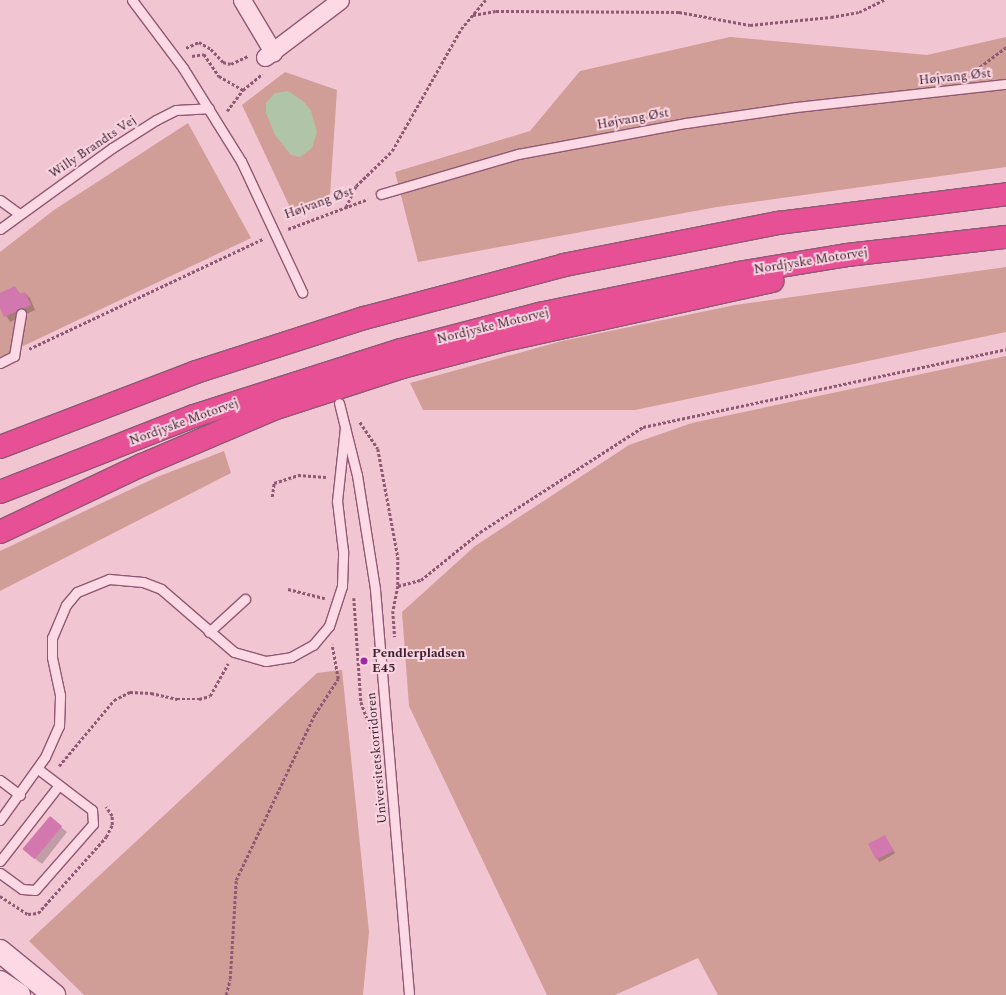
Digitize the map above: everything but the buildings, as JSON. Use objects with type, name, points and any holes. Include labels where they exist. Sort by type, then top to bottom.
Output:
[{"type":"highway","points":[[0,431],[196,372],[364,318],[564,266],[778,223],[1006,194]]},
{"type":"highway","name":"Nordjyske Motorvej","points":[[0,492],[194,416],[401,350],[524,318],[738,273],[847,255],[1006,237]]},
{"type":"highway","points":[[0,532],[142,465],[272,409],[402,367],[597,319],[956,242]]},
{"type":"highway","points":[[0,447],[196,372]]},
{"type":"main road","points":[[0,951],[54,995]]},
{"type":"main road","points":[[0,982],[19,995]]},
{"type":"street","points":[[242,0],[269,54],[340,0]]},
{"type":"lane","points":[[132,0],[158,33],[209,108],[241,161],[276,233],[302,292]]},
{"type":"lane","name":"Højvang Øst","points":[[381,194],[518,154],[694,122],[796,107],[1006,84]]},
{"type":"lane","name":"Willy Brandts Vej","points":[[0,229],[112,148],[156,120],[176,110],[209,108]]},
{"type":"lane","points":[[0,200],[19,214]]},
{"type":"lane","points":[[0,363],[14,356],[21,314]]},
{"type":"lane","name":"Universitetskorridoren","points":[[339,403],[357,475],[375,589],[409,995]]},
{"type":"lane","points":[[0,820],[38,769],[52,743],[61,712],[60,695],[52,657],[52,638],[66,605],[77,592],[108,579],[143,582],[161,589],[234,652],[266,660],[291,657],[313,645],[329,626],[342,586],[343,551],[337,501],[345,427]]},
{"type":"lane","points":[[210,632],[245,599]]},
{"type":"lane","points":[[0,873],[22,889],[36,890],[93,824],[92,810],[38,769]]},
{"type":"lane","points":[[0,780],[20,795]]},
{"type":"lane","points":[[0,861],[58,785]]},
{"type":"path","points":[[346,207],[356,186],[392,151],[461,29],[485,0]]},
{"type":"path","points":[[473,16],[496,11],[679,12],[750,25],[859,12],[884,0]]},
{"type":"path","points":[[186,48],[199,42],[211,49],[223,62],[231,64],[249,55],[269,54],[264,73],[243,90],[227,111]]},
{"type":"path","points":[[950,90],[1006,47]]},
{"type":"path","points":[[191,56],[204,54],[219,76],[243,90]]},
{"type":"path","name":"Højvang Øst","points":[[276,233],[381,194]]},
{"type":"path","points":[[14,356],[266,238],[262,231]]},
{"type":"path","points":[[398,586],[420,580],[480,532],[643,427],[1006,349]]},
{"type":"path","points":[[358,418],[378,449],[398,557],[398,586],[393,611],[396,642]]},
{"type":"path","points":[[272,497],[274,483],[298,475],[340,478]]},
{"type":"path","points":[[355,593],[361,702],[372,734]]},
{"type":"path","points":[[226,995],[230,979],[236,880],[315,714],[338,679],[329,626]]},
{"type":"path","points":[[59,766],[114,700],[130,692],[151,693],[177,699],[199,699],[210,696],[234,652]]},
{"type":"shaded area","points":[[730,37],[927,55],[1006,37],[1006,167],[717,207],[418,262],[395,172],[530,131],[580,71]]},
{"type":"shaded area","points":[[285,72],[337,90],[330,195],[295,218],[242,105]]},
{"type":"shaded area","points":[[288,91],[303,101],[311,111],[317,132],[312,148],[300,157],[291,155],[275,135],[266,113],[266,103],[275,93]]},
{"type":"shaded area","points":[[188,123],[251,238],[0,357],[0,252],[54,210]]},
{"type":"shaded area","points":[[1006,267],[1006,332],[635,410],[423,410],[410,383],[562,341],[735,305]]},
{"type":"shaded area","points":[[1006,356],[1006,995],[718,995],[698,958],[615,995],[547,995],[409,706],[402,612],[475,546],[629,445],[692,423]]},
{"type":"shaded area","points":[[224,451],[231,473],[0,591],[0,551],[157,477]]},
{"type":"shaded area","points":[[342,670],[369,932],[363,995],[84,995],[29,941],[317,673]]},
{"type":"place","name":"Pendlerpladsen E45","points":[[364,661]]}]
